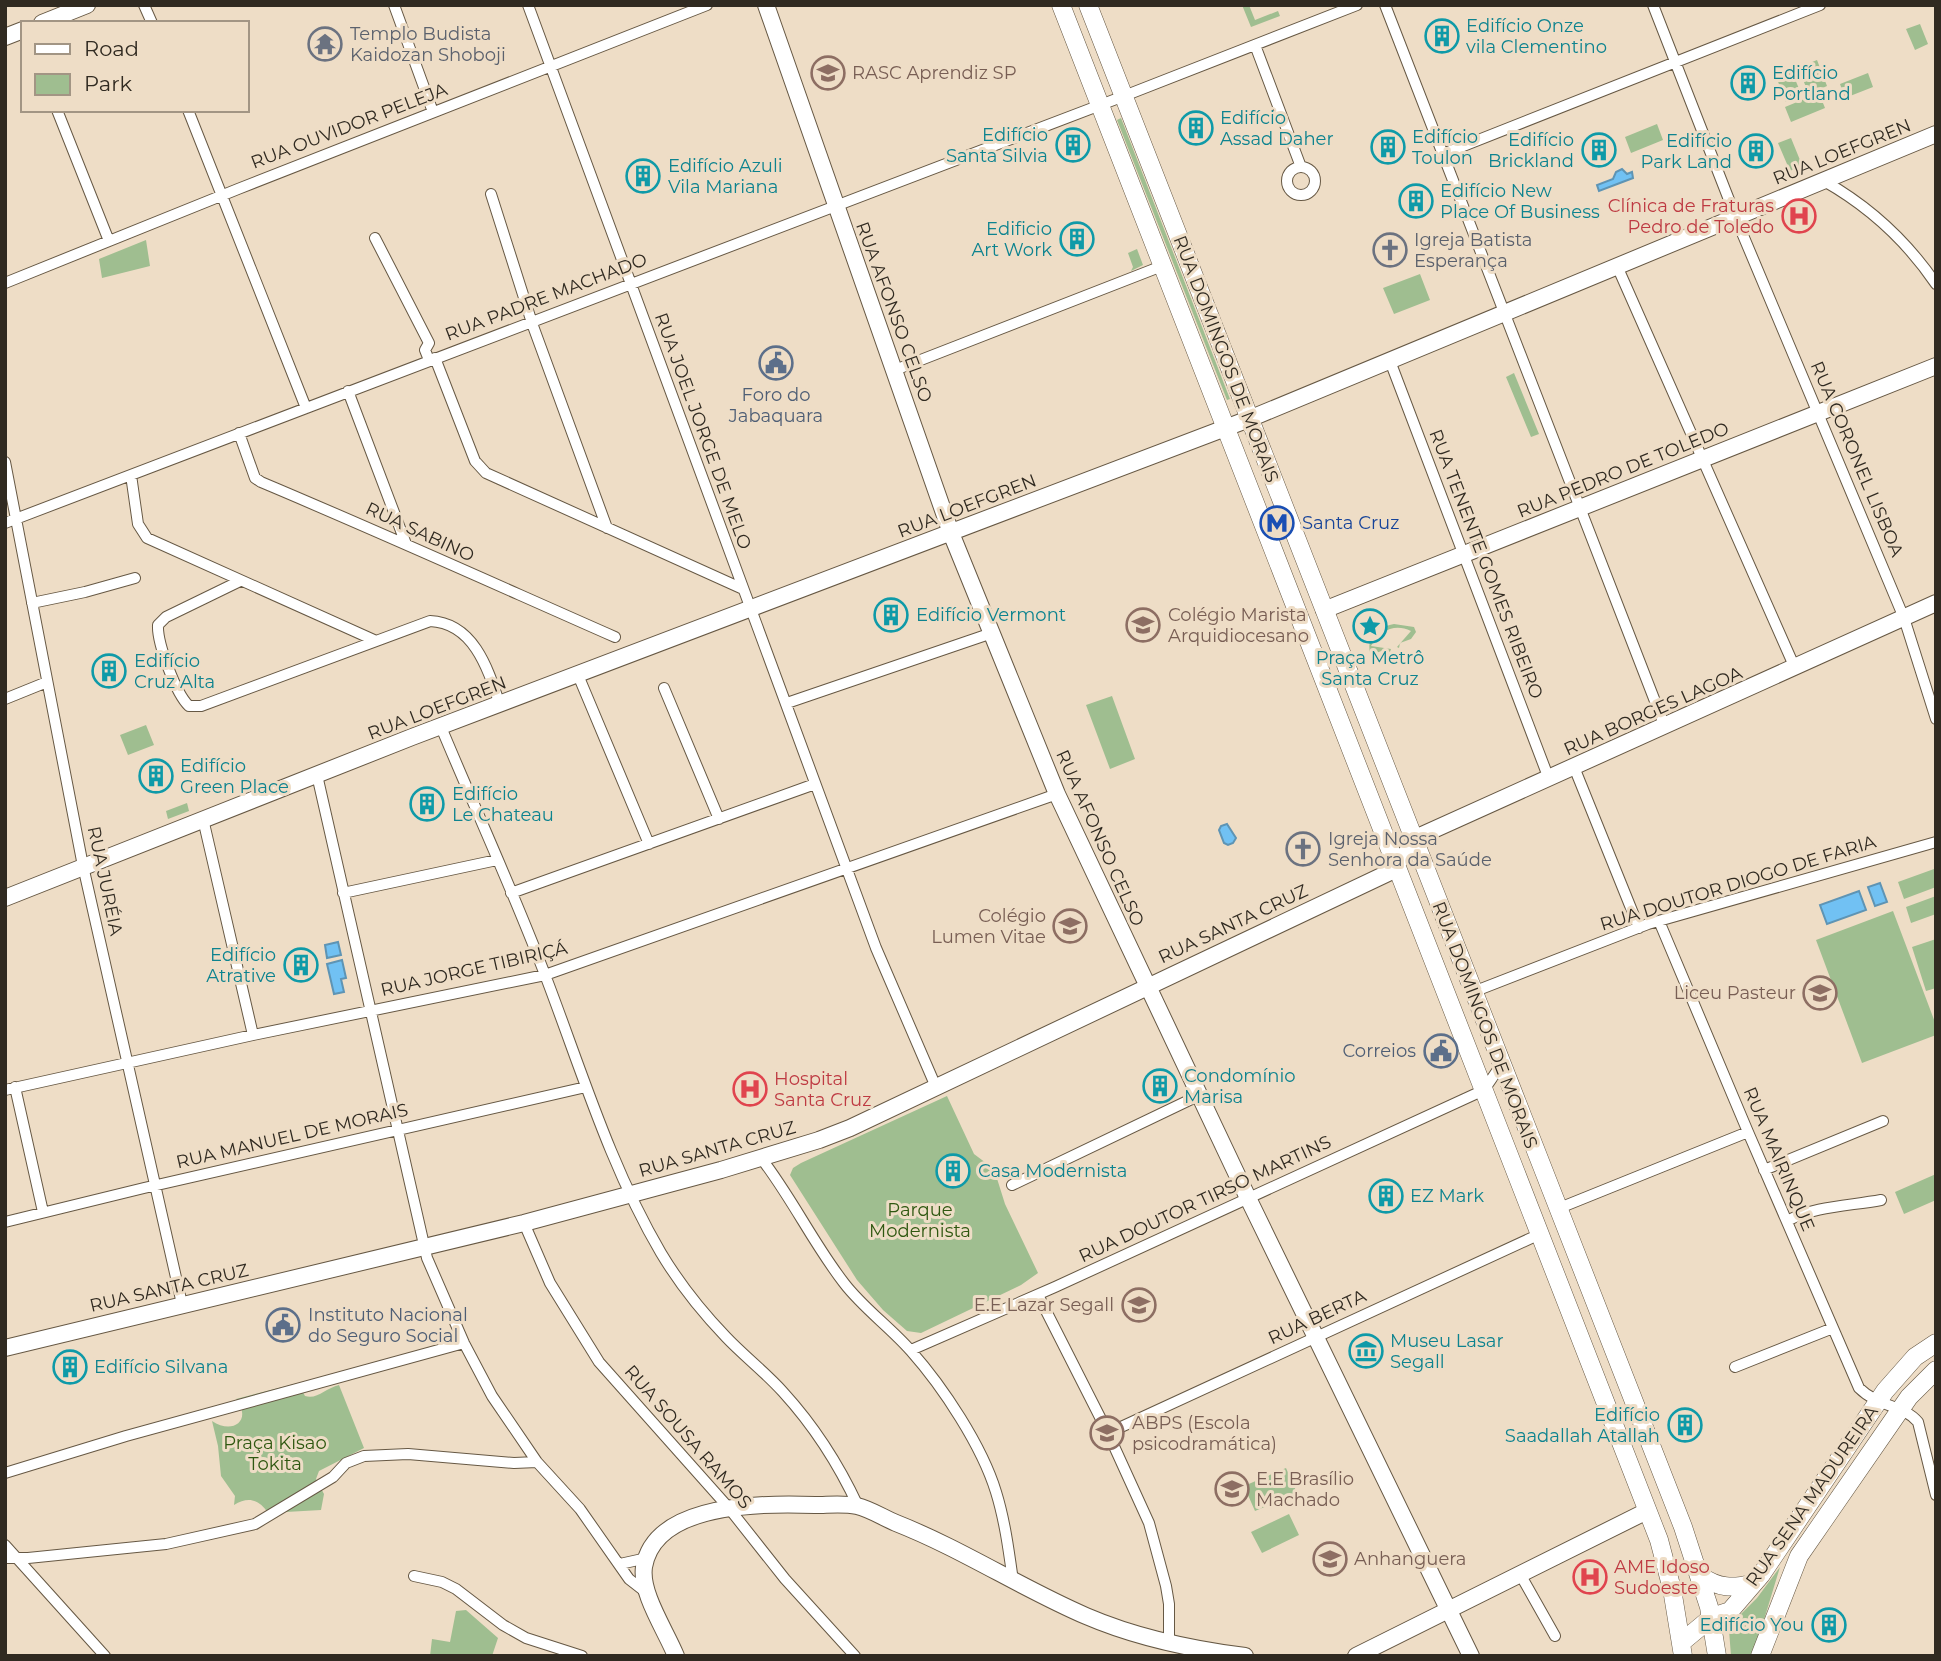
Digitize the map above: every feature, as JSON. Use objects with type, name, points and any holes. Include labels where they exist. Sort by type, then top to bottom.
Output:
[{"type":"main road","name":"RUA DOMINGOS DE MORAIS","points":[[1061,5],[1647,1511],[1665,1559],[1682,1649]]},
{"type":"main road","name":"RUA DOMINGOS DE MORAIS","points":[[1088,5],[1413,844],[1683,1527],[1712,1616],[1717,1656]]},
{"type":"main road","name":"RUA SENA MADUREIRA","points":[[1682,1649],[1712,1616],[1730,1611],[1814,1498],[1877,1402],[1914,1357],[1936,1343]]},
{"type":"main road","name":"RUA SENA MADUREIRA","points":[[1760,1656],[1795,1562],[1909,1397],[1936,1370]]},
{"type":"main road","points":[[1647,1511],[1683,1527]]},
{"type":"main road","points":[[1701,1576],[1719,1587],[1738,1587],[1753,1583]]},
{"type":"street","points":[[47,21],[87,5]]},
{"type":"street","points":[[144,5],[151,21]]},
{"type":"street","name":"RUA JOEL JORGE DE MELO","points":[[528,5],[876,948],[936,1087]]},
{"type":"street","name":"RUA OUVIDOR PELEJA","points":[[5,284],[223,195],[707,5]]},
{"type":"street","name":"RUA AFONSO CELSO","points":[[766,5],[951,533],[1057,794],[1146,986],[1471,1656]]},
{"type":"street","name":"RUA PADRE MACHADO","points":[[11,521],[1357,5]]},
{"type":"street","points":[[1385,5],[1665,727]]},
{"type":"street","name":"RUA CORONEL LISBOA","points":[[1653,5],[1736,217],[1904,618],[1936,719]]},
{"type":"street","points":[[1443,154],[1820,5]]},
{"type":"street","points":[[397,6],[433,112]]},
{"type":"street","points":[[1255,45],[1301,167]]},
{"type":"street","points":[[58,112],[109,241]]},
{"type":"street","points":[[189,112],[306,408]]},
{"type":"street","name":"RUA LOEFGREN","points":[[5,898],[718,620],[1249,419],[1936,134]]},
{"type":"street","points":[[1824,181],[1863,205],[1885,224],[1912,251],[1936,284]]},
{"type":"street","points":[[491,194],[531,321],[607,528]]},
{"type":"street","points":[[375,238],[429,343],[425,350],[432,359],[475,461],[481,469],[492,477],[743,589]]},
{"type":"street","points":[[895,370],[1162,266]]},
{"type":"street","points":[[1617,266],[1795,668]]},
{"type":"street","name":"RUA TENENTE GOMES RIBEIRO","points":[[1390,361],[1549,779]]},
{"type":"street","name":"RUA PEDRO DE TOLEDO","points":[[1324,610],[1936,366]]},
{"type":"street","points":[[348,391],[406,544]]},
{"type":"street","name":"RUA SABINO","points":[[239,433],[255,478],[261,482],[614,637]]},
{"type":"street","name":"RUA JURÉIA","points":[[5,462],[11,521],[32,603],[83,866],[182,1304]]},
{"type":"street","points":[[131,475],[138,524],[147,538],[374,640]]},
{"type":"street","points":[[32,603],[135,578]]},
{"type":"street","points":[[240,581],[166,617],[158,625],[158,635],[183,700],[189,706],[201,706],[430,621],[452,625],[465,635],[481,656],[500,705]]},
{"type":"street","name":"RUA BORGES LAGOA","points":[[1396,866],[1422,835],[1936,603]]},
{"type":"street","points":[[787,703],[992,632]]},
{"type":"street","points":[[583,673],[649,844]]},
{"type":"street","points":[[5,699],[47,682]]},
{"type":"street","points":[[664,688],[719,819]]},
{"type":"street","points":[[441,727],[545,975],[586,1087],[630,1194],[649,1232],[678,1280],[725,1336],[782,1390],[824,1440],[858,1506]]},
{"type":"street","points":[[1574,767],[1639,928]]},
{"type":"street","points":[[317,775],[423,1248],[464,1343],[492,1396],[537,1462],[580,1509],[629,1578],[648,1594]]},
{"type":"street","points":[[511,893],[815,784]]},
{"type":"street","name":"RUA JORGE TIBIRIÇÁ","points":[[8,1087],[545,975],[1057,794]]},
{"type":"street","points":[[203,819],[253,1035]]},
{"type":"street","name":"RUA DOUTOR DIOGO DE FARIA","points":[[1473,992],[1659,921],[1936,842]]},
{"type":"street","points":[[343,893],[497,860]]},
{"type":"street","name":"RUA SANTA CRUZ","points":[[5,1348],[524,1223],[767,1156],[850,1128],[1388,873],[1396,866]]},
{"type":"street","name":"RUA MAIRINQUE","points":[[1659,921],[1859,1388],[1877,1402]]},
{"type":"street","points":[[1484,1090],[1501,1065]]},
{"type":"street","points":[[8,1087],[43,1212]]},
{"type":"street","name":"RUA MANUEL DE MORAIS","points":[[5,1222],[586,1087]]},
{"type":"street","name":"RUA DOUTOR TIRSO MARTINS","points":[[911,1350],[1038,1295],[1484,1090]]},
{"type":"street","points":[[1012,1185],[1200,1096]]},
{"type":"street","points":[[1764,1170],[1883,1121]]},
{"type":"street","points":[[1557,1209],[1748,1132]]},
{"type":"street","points":[[767,1156],[778,1180],[843,1281],[911,1350],[950,1402],[986,1467],[996,1491],[1013,1581]]},
{"type":"street","points":[[1787,1221],[1817,1208],[1832,1209],[1881,1200]]},
{"type":"street","name":"RUA SOUSA RAMOS","points":[[524,1223],[550,1283],[588,1346],[608,1373],[728,1507],[785,1580],[855,1656]]},
{"type":"street","name":"RUA BERTA","points":[[1108,1433],[1540,1234]]},
{"type":"street","points":[[1038,1295],[1108,1433],[1156,1542],[1169,1604],[1169,1644]]},
{"type":"street","points":[[1735,1367],[1833,1328]]},
{"type":"street","points":[[5,1473],[306,1385],[464,1343]]},
{"type":"street","points":[[1877,1402],[1901,1410],[1918,1422],[1935,1487]]},
{"type":"street","points":[[5,1558],[18,1559],[166,1544],[255,1524],[332,1477],[346,1462],[363,1456],[408,1454],[514,1463],[537,1462]]},
{"type":"street","points":[[676,1656],[648,1594],[644,1573],[647,1558],[657,1541],[673,1527],[697,1515],[728,1507],[761,1504],[858,1506],[951,1547],[1087,1617],[1169,1644],[1245,1656]]},
{"type":"street","points":[[1356,1656],[1647,1511]]},
{"type":"street","points":[[5,1545],[105,1656]]},
{"type":"street","points":[[620,1564],[647,1558]]},
{"type":"street","points":[[1520,1574],[1555,1636]]},
{"type":"street","points":[[414,1576],[456,1589],[503,1625],[526,1638],[582,1656]]},
{"type":"green space","points":[[1242,5],[1249,5],[1255,20],[1278,11],[1280,16],[1251,27]]},
{"type":"green space","points":[[1920,24],[1928,44],[1915,50],[1906,29]]},
{"type":"green space","points":[[1817,60],[1827,86],[1809,94],[1798,68]]},
{"type":"green space","points":[[1790,67],[1802,96],[1786,102],[1775,74]]},
{"type":"green space","points":[[1868,73],[1873,87],[1845,98],[1840,84]]},
{"type":"green space","points":[[1819,93],[1825,108],[1791,122],[1785,107]]},
{"type":"green space","points":[[1121,118],[1230,399],[1227,400],[1117,120]]},
{"type":"green space","points":[[1657,124],[1663,140],[1631,153],[1625,137]]},
{"type":"green space","points":[[1791,138],[1802,165],[1790,171],[1778,143]]},
{"type":"green space","points":[[146,240],[150,266],[102,278],[99,259]]},
{"type":"green space","points":[[1137,249],[1143,265],[1131,271],[1133,267],[1128,253]]},
{"type":"green space","points":[[1420,274],[1430,300],[1394,314],[1383,288]]},
{"type":"green space","points":[[1514,373],[1539,434],[1531,437],[1506,377]]},
{"type":"green space","points":[[1394,624],[1414,627],[1416,632],[1411,639],[1401,643],[1411,631],[1399,628],[1388,630],[1371,646],[1391,649],[1390,652],[1386,649],[1374,654],[1370,652],[1372,638],[1384,627]]},
{"type":"green space","points":[[1112,696],[1135,759],[1110,769],[1086,705]]},
{"type":"green space","points":[[146,725],[154,745],[128,755],[120,735]]},
{"type":"green space","points":[[187,803],[189,811],[168,819],[166,811]]},
{"type":"green space","points":[[1934,869],[1936,887],[1904,899],[1898,882]]},
{"type":"green space","points":[[1936,896],[1936,914],[1911,923],[1906,907]]},
{"type":"green space","points":[[1893,911],[1936,1025],[1936,1035],[1862,1063],[1816,940]]},
{"type":"green space","points":[[1936,939],[1936,988],[1926,991],[1912,947]]},
{"type":"green space","name":"Parque Modernista","points":[[947,1096],[974,1154],[994,1169],[1005,1204],[1038,1273],[1021,1285],[921,1333],[907,1331],[883,1310],[857,1280],[790,1175],[793,1168],[801,1163]]},
{"type":"green space","points":[[1936,1174],[1936,1200],[1904,1214],[1895,1192]]},
{"type":"green space","name":"Praça Kisao Tokita","points":[[298,1383],[305,1396],[309,1397],[339,1385],[364,1448],[319,1471],[316,1479],[324,1494],[321,1510],[268,1513],[253,1500],[244,1500],[234,1505],[235,1496],[221,1476],[212,1421],[227,1427],[238,1424],[242,1414],[236,1399]]},
{"type":"green space","points":[[1286,1468],[1297,1493],[1255,1511],[1244,1486]]},
{"type":"green space","points":[[1289,1514],[1299,1535],[1262,1553],[1251,1532]]},
{"type":"green space","points":[[1780,1567],[1753,1656],[1731,1656],[1729,1630],[1733,1622],[1757,1598]]},
{"type":"green space","points":[[466,1610],[498,1638],[492,1656],[430,1656],[432,1639],[450,1642],[456,1611]]},
{"type":"water","points":[[1622,169],[1627,174],[1632,172],[1633,178],[1599,191],[1597,185],[1613,179],[1616,172]]},
{"type":"water","points":[[1227,824],[1236,838],[1228,845],[1224,843],[1219,830]]},
{"type":"water","points":[[1880,883],[1887,902],[1875,906],[1868,887]]},
{"type":"water","points":[[1859,891],[1866,910],[1827,924],[1820,905]]},
{"type":"water","points":[[338,942],[341,955],[327,958],[325,945]]},
{"type":"water","points":[[342,960],[346,978],[341,979],[344,992],[334,994],[327,964]]},
{"type":"place","name":"Edifício Onze vila Clementino","points":[[1442,36]]},
{"type":"place","name":"Templo Budista Kaidozan Shoboji","points":[[325,44]]},
{"type":"place","name":"RASC Aprendiz SP","points":[[828,73]]},
{"type":"place","name":"Edifício Portland","points":[[1748,83]]},
{"type":"place","name":"Edifício Assad Daher","points":[[1196,128]]},
{"type":"place","name":"Edifício Santa Silvia","points":[[1073,145]]},
{"type":"place","name":"Edifício Toulon","points":[[1388,147]]},
{"type":"place","name":"Edifício Brickland","points":[[1599,150]]},
{"type":"place","name":"Edifício Park Land","points":[[1756,151]]},
{"type":"place","name":"Edifício Azuli Vila Mariana","points":[[643,176]]},
{"type":"place","name":"Edifício New Place Of Business","points":[[1416,201]]},
{"type":"place","name":"Clínica de Fraturas Pedro de Toledo","points":[[1799,216]]},
{"type":"place","name":"Edificio Art Work","points":[[1077,239]]},
{"type":"place","name":"Igreja Batista Esperança","points":[[1390,250]]},
{"type":"place","name":"Foro do Jabaquara","points":[[776,363]]},
{"type":"place","name":"Santa Cruz","points":[[1277,523]]},
{"type":"place","name":"Edifício Vermont","points":[[891,615]]},
{"type":"place","name":"Colégio Marista Arquidiocesano","points":[[1143,625]]},
{"type":"place","name":"Praça Metrô Santa Cruz","points":[[1370,626]]},
{"type":"place","name":"Edifício Cruz Alta","points":[[109,671]]},
{"type":"place","name":"Edifício Green Place","points":[[156,776]]},
{"type":"place","name":"Edifício Le Chateau","points":[[427,804]]},
{"type":"place","name":"Igreja Nossa Senhora da Saúde","points":[[1303,849]]},
{"type":"place","name":"Colégio Lumen Vitae","points":[[1070,926]]},
{"type":"place","name":"Edifício Atrative","points":[[301,965]]},
{"type":"place","name":"Liceu Pasteur","points":[[1820,993]]},
{"type":"place","name":"Correios","points":[[1441,1051]]},
{"type":"place","name":"Condomínio Marisa","points":[[1160,1086]]},
{"type":"place","name":"Hospital Santa Cruz","points":[[750,1089]]},
{"type":"place","name":"Casa Modernista","points":[[953,1171]]},
{"type":"place","name":"EZ Mark","points":[[1386,1196]]},
{"type":"place","name":"E.E Lazar Segall","points":[[1139,1305]]},
{"type":"place","name":"Instituto Nacional do Seguro Social","points":[[283,1325]]},
{"type":"place","name":"Museu Lasar Segall","points":[[1366,1351]]},
{"type":"place","name":"Edifício Silvana","points":[[70,1367]]},
{"type":"place","name":"Edifício Saadallah Atallah","points":[[1685,1425]]},
{"type":"place","name":"ABPS (Escola psicodramática)","points":[[1107,1433]]},
{"type":"place","name":"E.E Brasílio Machado","points":[[1232,1489]]},
{"type":"place","name":"Anhanguera","points":[[1330,1559]]},
{"type":"place","name":"AME Idoso Sudoeste","points":[[1590,1577]]},
{"type":"place","name":"Edifício You","points":[[1829,1625]]}]
